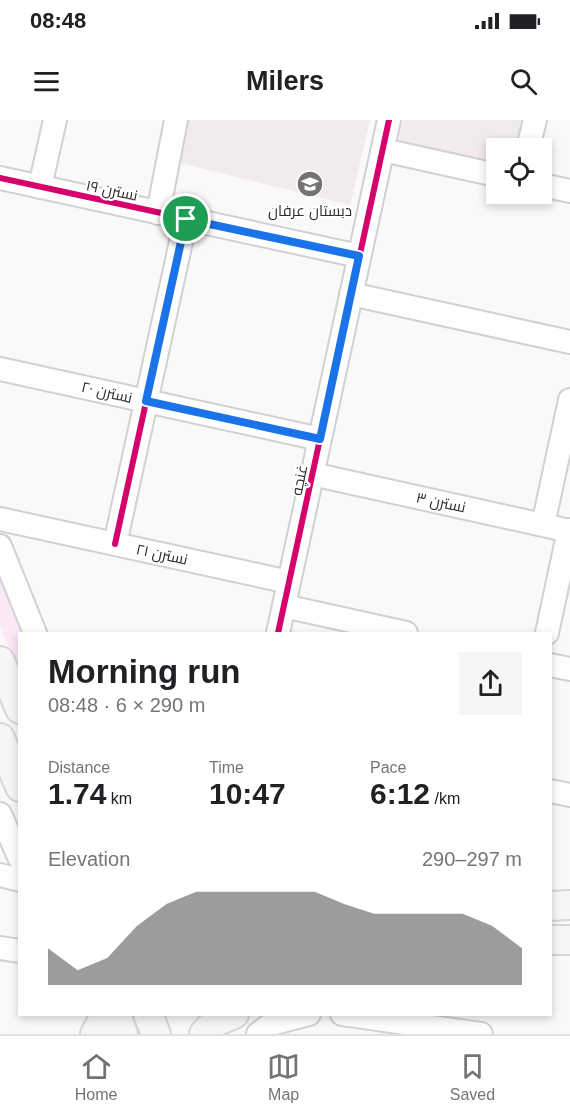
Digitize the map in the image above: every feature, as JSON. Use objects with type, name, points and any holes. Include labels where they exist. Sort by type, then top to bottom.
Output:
[{"type":"main road","points":[[0,661],[18,704]]},
{"type":"main road","points":[[0,738],[18,782]]},
{"type":"main road","points":[[552,906],[570,905]]},
{"type":"main road","points":[[552,940],[570,940]]},
{"type":"main road","points":[[95,1034],[105,1016]]},
{"type":"main road","points":[[117,1016],[123,1034]]},
{"type":"main road","points":[[149,1016],[156,1034]]},
{"type":"main road","points":[[204,1034],[215,1022],[229,1016]]},
{"type":"street","points":[[40,187],[55,120]]},
{"type":"street","points":[[158,213],[176,120]]},
{"type":"street","name":"غنچه","points":[[278,632],[389,120]]},
{"type":"street","points":[[530,138],[535,120]]},
{"type":"street","points":[[382,150],[486,173]]},
{"type":"street","name":"نسترن ۱۹","points":[[0,178],[359,256]]},
{"type":"street","points":[[552,187],[570,191]]},
{"type":"street","points":[[115,544],[186,219]]},
{"type":"street","points":[[351,294],[570,342]]},
{"type":"street","name":"نسترن ۲۰","points":[[0,369],[320,439]]},
{"type":"street","points":[[543,525],[570,400]]},
{"type":"street","name":"نسترن ۳","points":[[312,474],[570,531]]},
{"type":"street","name":"نسترن ۲۱","points":[[0,519],[289,582]]},
{"type":"street","points":[[547,632],[570,531]]},
{"type":"street","points":[[0,546],[35,632]]},
{"type":"street","points":[[284,606],[401,632]]},
{"type":"street","points":[[552,665],[570,669]]},
{"type":"street","points":[[552,791],[570,795]]},
{"type":"street","points":[[0,814],[18,854]]},
{"type":"street","points":[[0,875],[18,880]]},
{"type":"street","points":[[0,948],[18,951]]},
{"type":"street","points":[[258,1034],[271,1024],[301,1016]]},
{"type":"street","points":[[356,1016],[481,1034]]},
{"type":"shaded area","name":"دبستان عرفان","points":[[185,120],[370,120],[350,205],[177,162]]},
{"type":"shaded area","points":[[403,120],[523,120],[519,138],[486,138],[486,164],[398,144]]},
{"type":"shaded area","points":[[0,572],[24,632],[18,632],[18,673],[0,624]]},
{"type":"cycle path","points":[[278,632],[389,120]]},
{"type":"cycle path","points":[[0,178],[359,256]]},
{"type":"cycle path","points":[[115,544],[186,219]]},
{"type":"place","name":"دبستان عرفان","points":[[310,184]]},
{"type":"route","points":[[186,219],[359,256],[320,439],[146,401],[186,219]]}]
